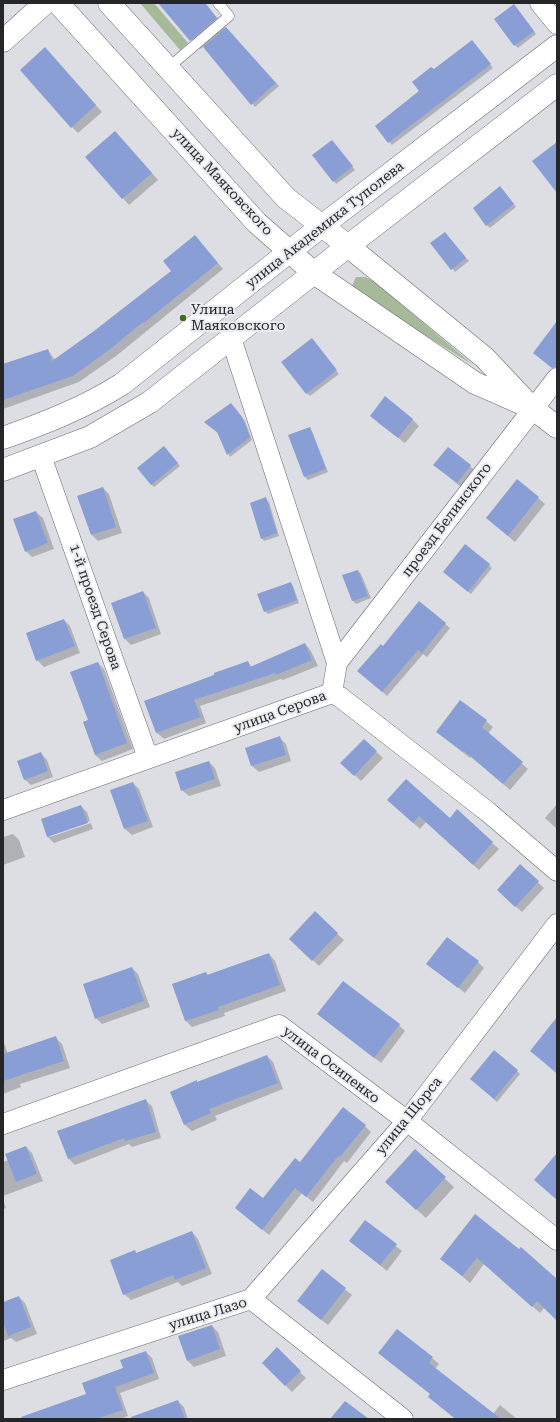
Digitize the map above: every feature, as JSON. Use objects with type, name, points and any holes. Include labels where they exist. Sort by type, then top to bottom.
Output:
[{"type":"main road","points":[[3,41],[45,3]]},
{"type":"main road","name":"улица Маяковского","points":[[58,3],[257,223],[314,273],[475,383],[532,408]]},
{"type":"main road","name":"улица Маяковского","points":[[110,3],[286,198],[348,246],[485,358],[532,408],[557,427]]},
{"type":"main road","name":"улица Академика Туполева","points":[[3,438],[62,416],[93,402],[122,384],[290,251],[557,46]]},
{"type":"main road","points":[[3,470],[90,437],[134,412],[163,392],[348,246],[557,85]]},
{"type":"street","points":[[540,3],[557,24]]},
{"type":"street","name":"проезд Белинского","points":[[231,338],[337,663],[332,693]]},
{"type":"street","name":"проезд Белинского","points":[[337,663],[532,408],[557,378]]},
{"type":"street","name":"1-й проезд Серова","points":[[41,456],[148,758]]},
{"type":"street","name":"улица Серова","points":[[3,810],[332,693],[340,697],[488,812],[557,870]]},
{"type":"street","name":"улица Щорса","points":[[251,1299],[407,1121],[557,924]]},
{"type":"street","name":"улица Осипенко","points":[[3,1124],[279,1025],[407,1121],[557,1240]]},
{"type":"street","name":"улица Лазо","points":[[3,1380],[251,1299],[403,1419]]},
{"type":"lane","points":[[168,68],[229,16],[218,3]]},
{"type":"green space","points":[[140,3],[154,3],[188,43],[180,50]]},
{"type":"green space","points":[[356,277],[365,277],[375,282],[473,365],[356,292],[352,286]]},
{"type":"building","points":[[158,3],[205,3],[217,18],[190,41]]},
{"type":"building","points":[[514,4],[534,31],[514,46],[494,19]]},
{"type":"building","points":[[226,27],[276,83],[251,105],[203,47]]},
{"type":"building","points":[[472,40],[491,64],[388,143],[375,126],[419,91],[412,82],[431,67],[434,69]]},
{"type":"building","points":[[45,47],[96,105],[71,128],[20,70]]},
{"type":"building","points":[[115,131],[152,173],[122,199],[85,157]]},
{"type":"building","points":[[332,140],[353,166],[333,182],[312,155]]},
{"type":"building","points":[[557,142],[557,193],[532,161]]},
{"type":"building","points":[[500,186],[514,204],[486,226],[473,208]]},
{"type":"building","points":[[445,232],[466,258],[451,270],[430,243]]},
{"type":"building","points":[[195,235],[218,263],[144,323],[143,322],[109,350],[73,376],[3,400],[3,364],[48,349],[52,361],[94,331],[171,271],[163,261]]},
{"type":"building","points":[[557,321],[557,367],[552,368],[533,353]]},
{"type":"building","points":[[312,338],[337,370],[306,394],[281,362]]},
{"type":"building","points":[[385,396],[413,419],[398,438],[370,416]]},
{"type":"building","points":[[231,403],[242,417],[250,437],[227,455],[217,432],[204,422]]},
{"type":"building","points":[[310,427],[326,469],[304,477],[288,435]]},
{"type":"building","points":[[164,446],[178,463],[151,485],[137,468]]},
{"type":"building","points":[[448,447],[471,465],[457,483],[433,465]]},
{"type":"building","points":[[517,479],[539,497],[508,536],[486,518]]},
{"type":"building","points":[[103,487],[116,527],[91,535],[77,496]]},
{"type":"building","points":[[266,497],[277,533],[261,539],[250,503]]},
{"type":"building","points":[[36,511],[48,543],[25,552],[13,519]]},
{"type":"building","points":[[465,544],[490,564],[468,592],[443,572]]},
{"type":"building","points":[[358,570],[368,596],[352,601],[342,575]]},
{"type":"building","points":[[291,582],[297,600],[264,612],[257,594]]},
{"type":"building","points":[[143,591],[156,628],[124,639],[111,603]]},
{"type":"building","points":[[419,601],[446,623],[422,653],[418,650],[382,692],[357,671],[381,644],[383,646]]},
{"type":"building","points":[[64,619],[75,646],[36,661],[26,633]]},
{"type":"building","points":[[305,643],[312,660],[276,675],[275,673],[194,700],[201,717],[156,733],[144,701],[248,661],[250,667]]},
{"type":"building","points":[[98,662],[127,743],[95,755],[83,722],[88,720],[70,672]]},
{"type":"building","points":[[460,700],[487,720],[482,727],[523,762],[503,784],[464,751],[463,752],[436,732]]},
{"type":"building","points":[[280,736],[286,755],[251,766],[245,748]]},
{"type":"building","points":[[364,739],[377,751],[354,776],[340,763]]},
{"type":"building","points":[[41,752],[48,771],[24,780],[17,761]]},
{"type":"building","points":[[209,761],[215,779],[181,791],[175,772]]},
{"type":"building","points":[[406,779],[450,818],[457,809],[493,842],[473,865],[419,816],[413,823],[387,800]]},
{"type":"building","points":[[133,782],[148,821],[124,829],[110,790]]},
{"type":"building","points":[[81,805],[88,823],[47,837],[41,819]]},
{"type":"building","points":[[520,864],[539,881],[515,907],[497,890]]},
{"type":"building","points":[[315,911],[338,933],[312,961],[289,939]]},
{"type":"building","points":[[447,937],[479,961],[458,988],[426,964]]},
{"type":"building","points":[[269,953],[280,985],[218,1007],[219,1010],[185,1021],[172,984],[206,972],[207,975]]},
{"type":"building","points":[[132,967],[144,1001],[95,1019],[83,984]]},
{"type":"building","points":[[343,981],[400,1024],[374,1058],[317,1014]]},
{"type":"building","points":[[557,1017],[557,1073],[530,1051]]},
{"type":"building","points":[[56,1036],[64,1061],[3,1081],[3,1054]]},
{"type":"building","points":[[494,1050],[518,1070],[494,1099],[470,1079]]},
{"type":"building","points":[[267,1055],[278,1083],[209,1109],[211,1113],[184,1125],[170,1092],[197,1080],[197,1082]]},
{"type":"building","points":[[146,1099],[156,1132],[125,1141],[124,1138],[68,1159],[57,1131]]},
{"type":"building","points":[[343,1107],[366,1125],[340,1157],[338,1156],[306,1197],[295,1188],[262,1230],[235,1208],[250,1188],[263,1198],[295,1158],[300,1162]]},
{"type":"building","points":[[26,1146],[37,1174],[16,1182],[5,1154]]},
{"type":"building","points":[[415,1149],[446,1177],[416,1210],[385,1182]]},
{"type":"building","points":[[557,1153],[557,1200],[534,1180]]},
{"type":"building","points":[[475,1214],[519,1249],[521,1247],[557,1279],[557,1321],[537,1301],[532,1307],[477,1258],[462,1276],[440,1259]]},
{"type":"building","points":[[365,1220],[397,1244],[380,1265],[349,1241]]},
{"type":"building","points":[[192,1231],[206,1268],[175,1280],[173,1275],[123,1295],[110,1260],[135,1250],[136,1253]]},
{"type":"building","points":[[322,1269],[346,1288],[321,1320],[297,1301]]},
{"type":"building","points":[[19,1296],[31,1327],[8,1336],[3,1322],[3,1302]]},
{"type":"building","points":[[212,1325],[220,1349],[187,1361],[178,1336]]},
{"type":"building","points":[[397,1329],[433,1357],[429,1363],[501,1419],[456,1419],[428,1397],[430,1394],[378,1353]]},
{"type":"building","points":[[277,1347],[301,1371],[285,1386],[262,1363]]},
{"type":"building","points":[[146,1351],[154,1373],[115,1387],[123,1410],[96,1419],[22,1419],[21,1417],[86,1394],[82,1383],[123,1368],[120,1360]]},
{"type":"building","points":[[178,1400],[185,1419],[131,1419],[131,1417]]},
{"type":"building","points":[[345,1401],[369,1419],[330,1419]]},
{"type":"place","name":"Улица Маяковского","points":[[183,318]]}]
